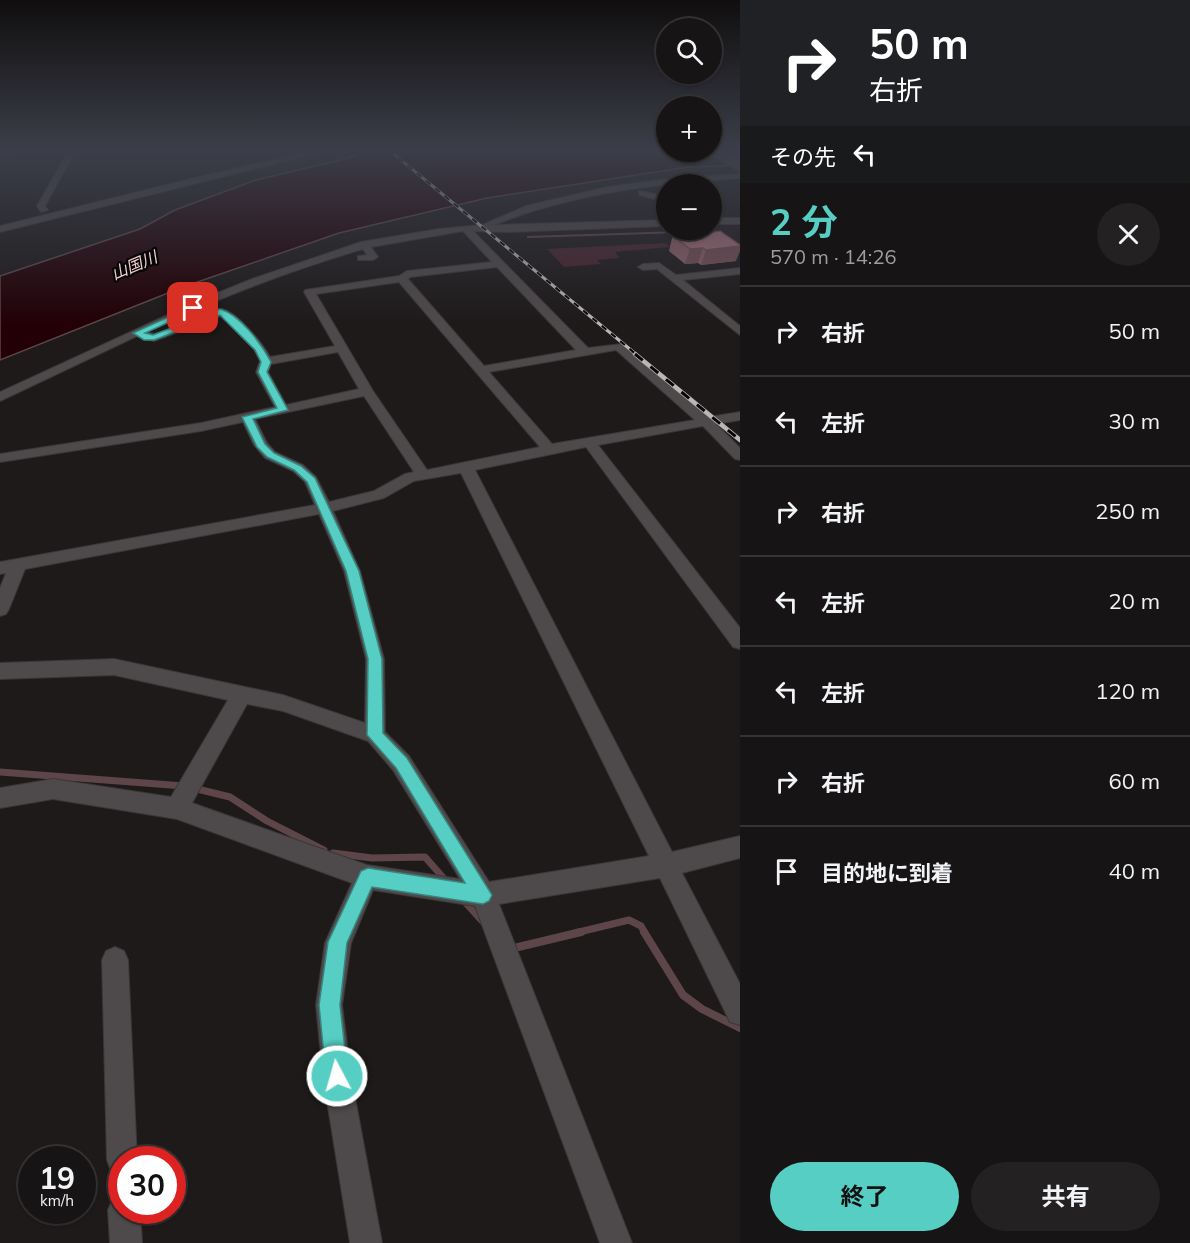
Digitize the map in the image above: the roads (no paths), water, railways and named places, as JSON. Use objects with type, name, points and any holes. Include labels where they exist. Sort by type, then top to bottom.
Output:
[{"type":"street","points":[[0,229],[83,208]]},
{"type":"street","points":[[485,226],[530,208]]},
{"type":"street","points":[[722,221],[740,220]]},
{"type":"street","points":[[0,397],[211,300],[364,244],[485,226],[507,229],[656,223]]},
{"type":"street","points":[[465,228],[585,352]]},
{"type":"street","points":[[361,258],[373,257],[364,244]]},
{"type":"street","points":[[423,475],[367,392],[309,292],[402,279],[407,274],[498,264]]},
{"type":"street","points":[[644,267],[659,266],[740,332]]},
{"type":"street","points":[[674,278],[740,271]]},
{"type":"street","points":[[402,279],[549,449]]},
{"type":"street","points":[[138,333],[147,338],[161,336],[220,312],[227,314],[259,348],[266,362],[262,372],[283,410]]},
{"type":"street","points":[[481,370],[618,346],[705,421],[740,456]]},
{"type":"street","points":[[266,362],[341,348]]},
{"type":"street","points":[[0,458],[201,428],[367,392]]},
{"type":"street","points":[[0,568],[325,508],[379,495],[410,477],[466,468],[549,449],[740,416]]},
{"type":"street","points":[[247,417],[261,445],[266,450],[280,461],[298,468],[311,480],[352,571],[375,659],[375,735]]},
{"type":"street","points":[[589,442],[740,642]]},
{"type":"street","points":[[466,468],[740,1012]]},
{"type":"street","points":[[0,609],[18,564]]},
{"type":"street","points":[[0,671],[114,667],[283,703],[375,735],[401,763],[483,895],[616,1243]]},
{"type":"street","points":[[177,808],[242,694]]},
{"type":"street","points":[[0,798],[53,789],[177,808],[368,877],[483,895],[665,865],[740,847]]},
{"type":"street","points":[[366,1243],[337,1076],[329,1005],[338,942],[368,877]]},
{"type":"street","points":[[115,960],[122,1146]]},
{"type":"street","points":[[125,1224],[126,1243]]},
{"type":"water","name":"山国川","points":[[180,208],[445,208],[339,233],[183,287],[0,360],[0,276],[140,229]]},
{"type":"waterway","points":[[528,237],[656,233]]},
{"type":"waterway","points":[[0,772],[184,786]]},
{"type":"waterway","points":[[193,788],[230,797],[267,821],[324,850]]},
{"type":"waterway","points":[[333,853],[372,858],[425,857],[447,882]]},
{"type":"waterway","points":[[463,900],[483,922]]},
{"type":"waterway","points":[[575,933],[629,920],[641,926],[645,933]]},
{"type":"waterway","points":[[510,949],[581,932]]},
{"type":"waterway","points":[[644,932],[683,995],[702,1009],[740,1028]]},
{"type":"railway","points":[[459,208],[637,355]]},
{"type":"railway","points":[[635,354],[740,440]]}]
